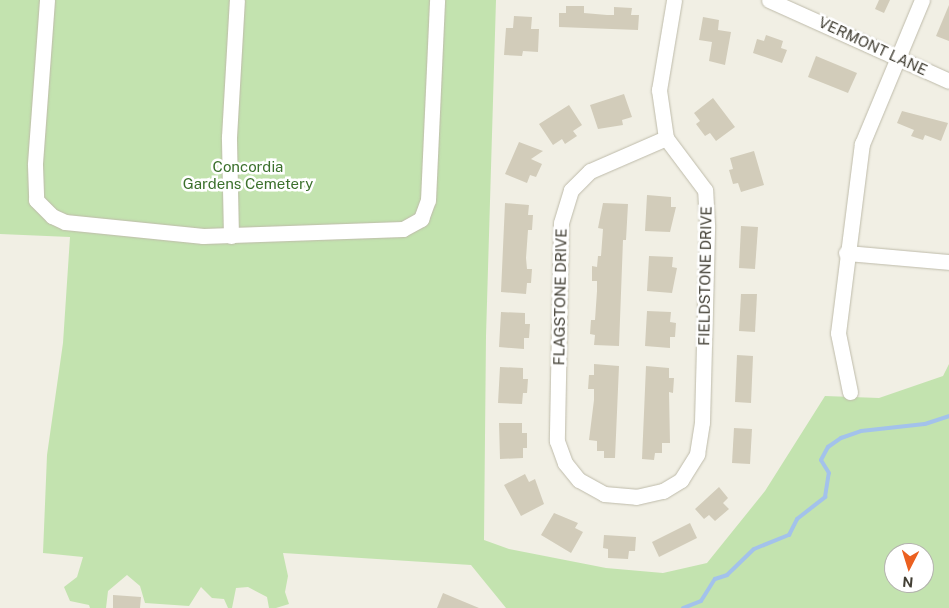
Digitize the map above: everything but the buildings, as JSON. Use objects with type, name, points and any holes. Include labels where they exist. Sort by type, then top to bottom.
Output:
[{"type":"street","points":[[47,0],[34,190],[42,208],[66,222],[183,236],[403,229],[421,219],[428,200],[437,0]]},
{"type":"street","points":[[230,236],[229,137],[237,0]]},
{"type":"street","points":[[666,138],[658,90],[674,0]]},
{"type":"street","name":"VERMONT LANE","points":[[769,0],[949,81]]},
{"type":"street","points":[[850,392],[838,333],[846,253],[862,144],[896,57],[922,0]]},
{"type":"street","name":"FIELDSTONE DRIVE","points":[[604,494],[636,498],[663,491],[681,480],[697,454],[702,422],[707,225],[705,190],[689,164],[666,138]]},
{"type":"street","name":"FLAGSTONE DRIVE","points":[[604,494],[579,480],[565,463],[557,441],[561,223],[572,190],[590,171],[666,138]]},
{"type":"street","points":[[846,253],[949,262]]},
{"type":"green space","name":"Concordia Gardens Cemetery","points":[[0,0],[496,0],[486,336],[484,540],[509,549],[606,568],[663,573],[707,563],[765,491],[825,396],[879,398],[943,376],[949,364],[949,608],[506,608],[471,565],[283,553],[288,576],[285,592],[289,604],[276,608],[269,608],[267,597],[248,587],[236,588],[232,608],[228,608],[224,599],[212,598],[201,587],[189,606],[145,603],[140,586],[127,575],[108,591],[106,608],[90,608],[89,605],[70,601],[64,587],[77,577],[83,557],[43,553],[47,455],[63,343],[70,237],[0,234]]},
{"type":"waterway","points":[[683,608],[701,601],[715,579],[727,575],[754,549],[789,535],[797,519],[825,497],[829,473],[821,460],[828,447],[841,438],[861,431],[925,424],[949,416]]}]
